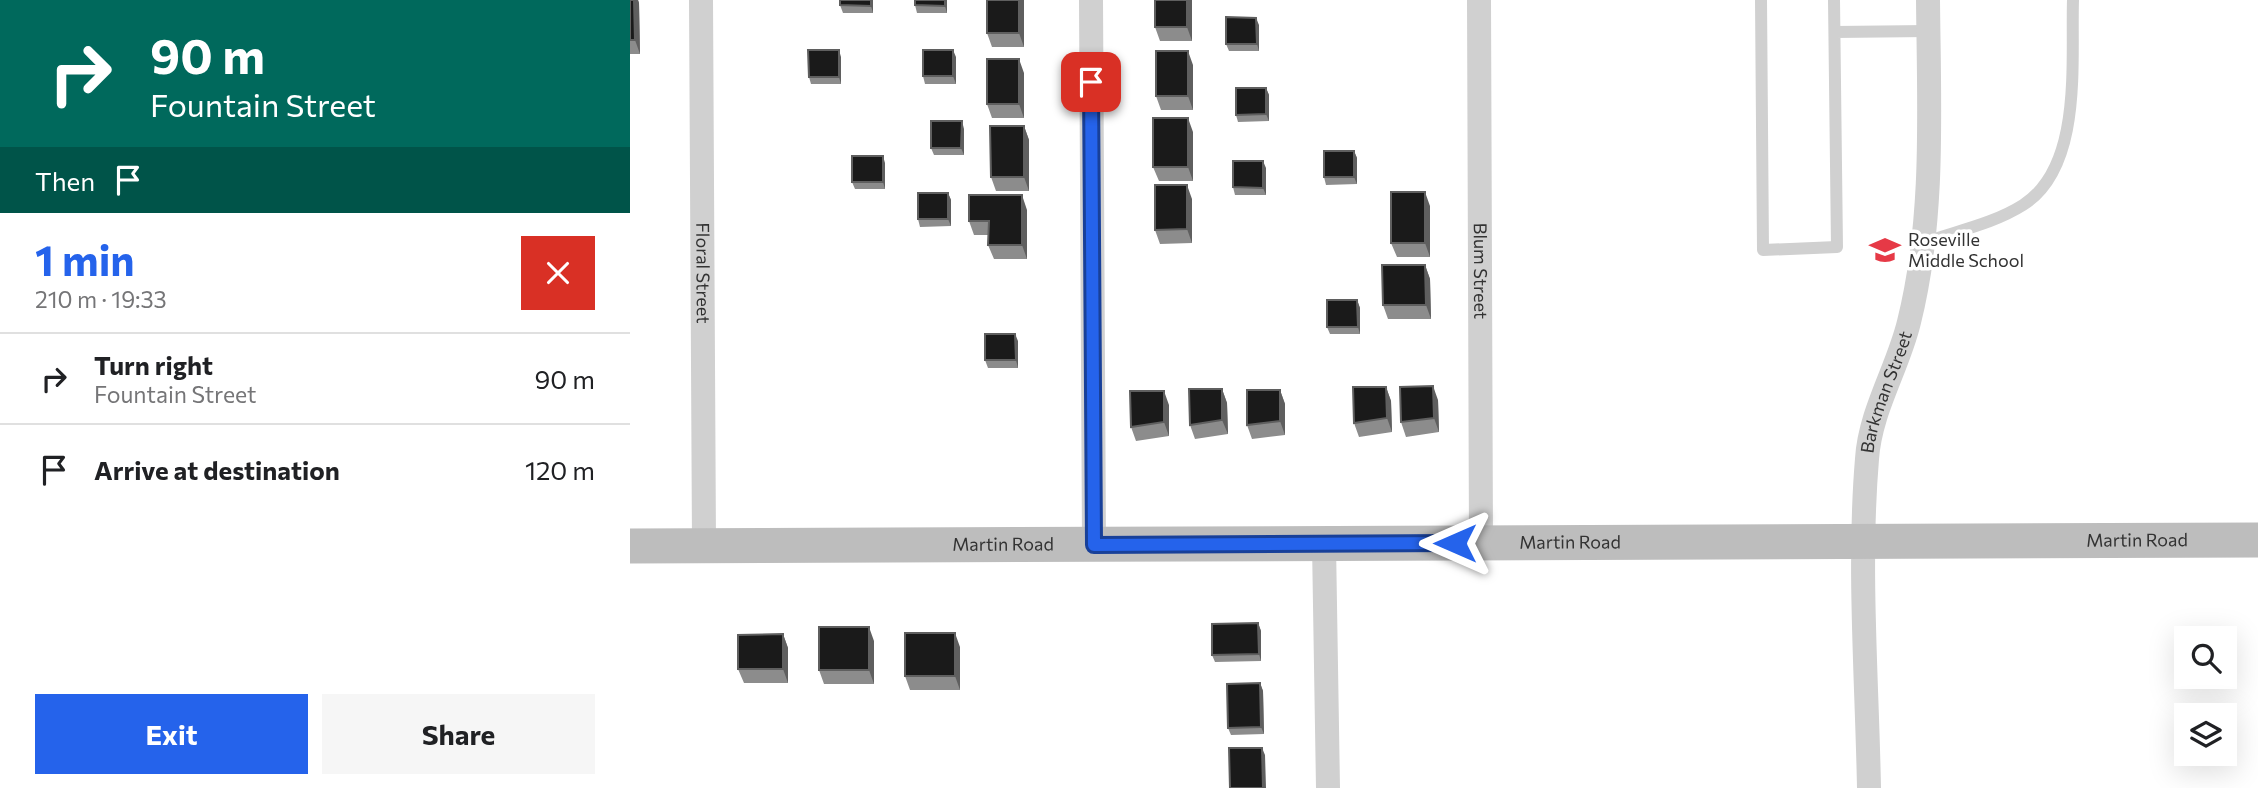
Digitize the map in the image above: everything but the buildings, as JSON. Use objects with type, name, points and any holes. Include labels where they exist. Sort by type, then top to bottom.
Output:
[{"type":"street","name":"Floral Street","points":[[701,0],[704,545]]},
{"type":"street","points":[[1091,0],[1094,545]]},
{"type":"street","name":"Blum Street","points":[[1479,0],[1481,543]]},
{"type":"street","name":"Barkman Street","points":[[1869,788],[1865,543],[1867,457],[1875,419],[1909,324],[1923,243],[1928,0]]},
{"type":"street","name":"Martin Road","points":[[630,546],[2258,540]]},
{"type":"street","points":[[1324,544],[1328,788]]},
{"type":"lane","points":[[1761,0],[1763,250],[1838,247],[1834,0]]},
{"type":"lane","points":[[1923,243],[1997,220],[2026,204],[2051,177],[2068,134],[2073,0]]},
{"type":"lane","points":[[1835,32],[1928,31]]},
{"type":"place","name":"Roseville Middle School","points":[[1885,250]]},
{"type":"route","points":[[1091,82],[1094,545],[1455,543]]}]
